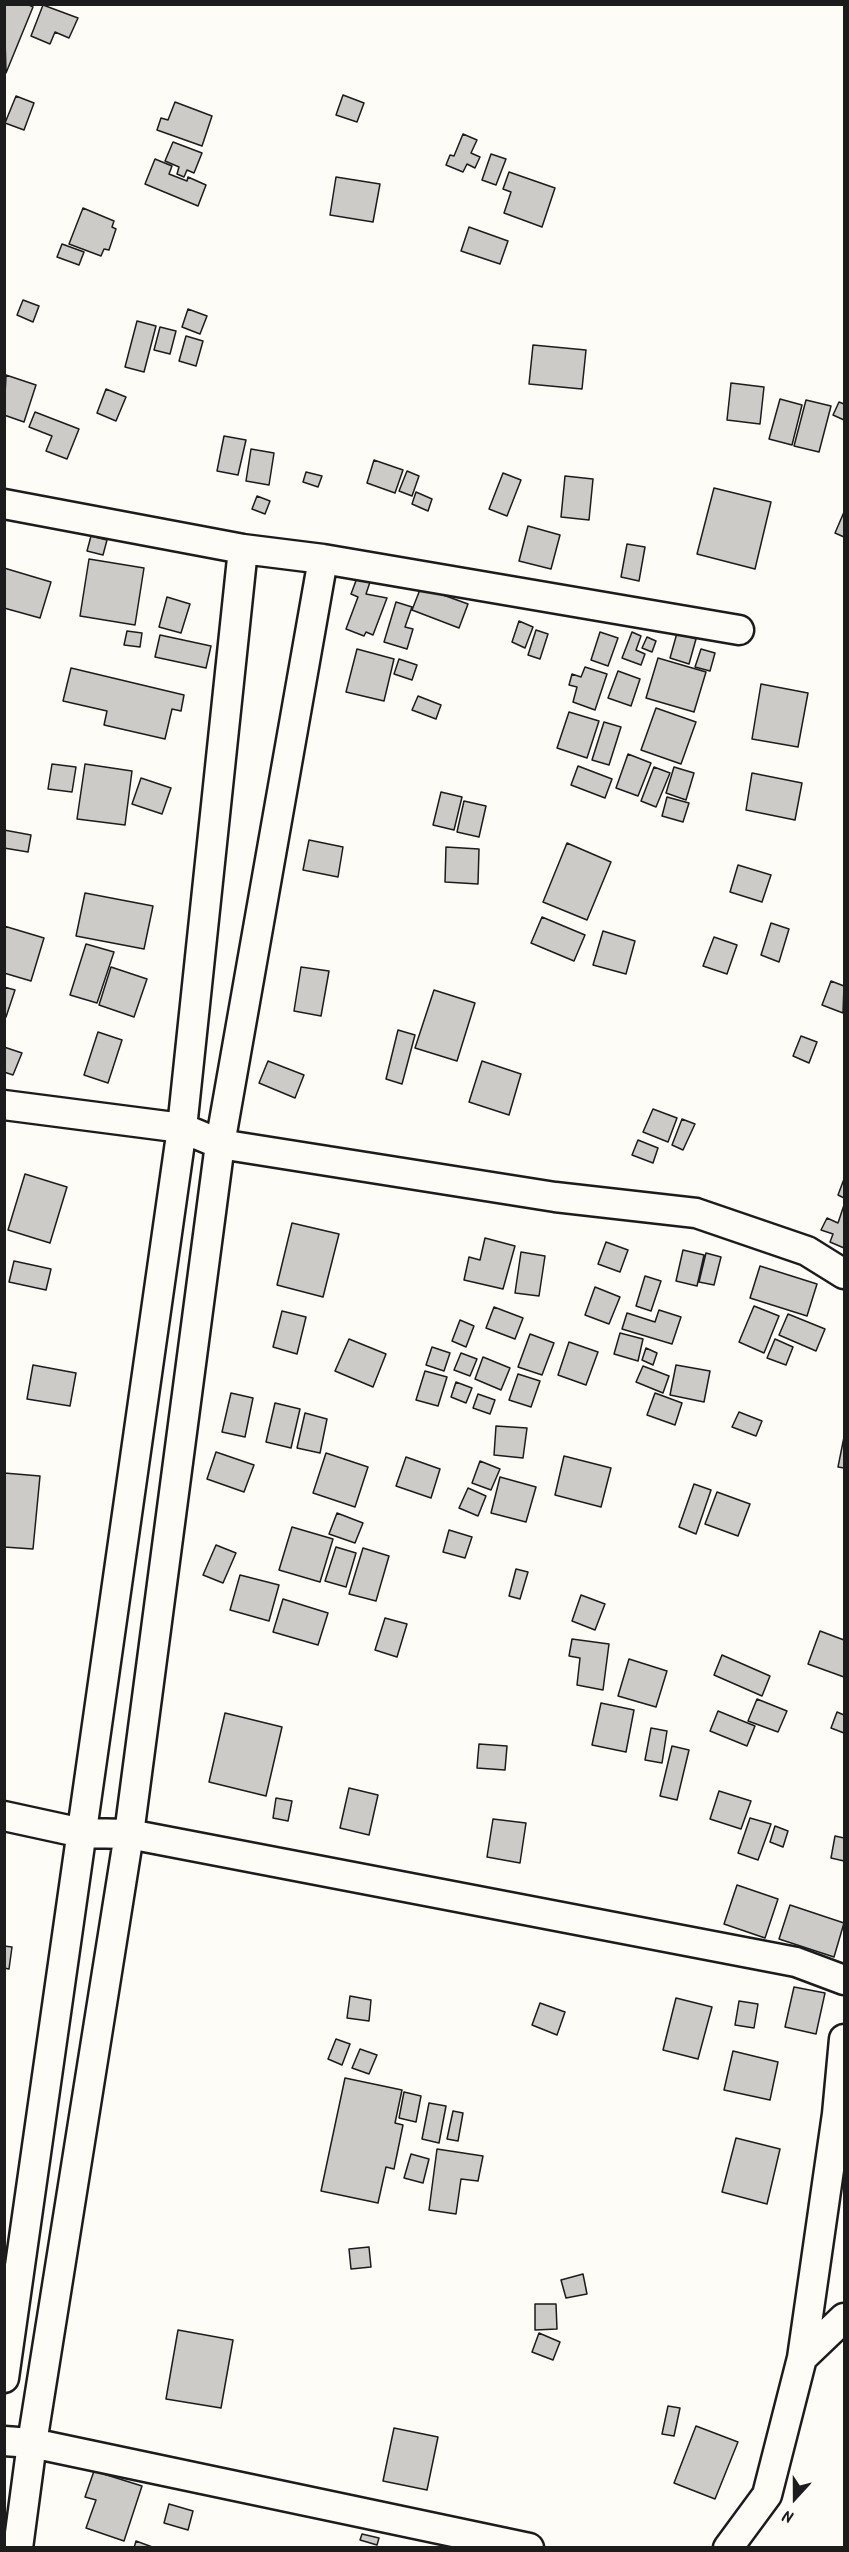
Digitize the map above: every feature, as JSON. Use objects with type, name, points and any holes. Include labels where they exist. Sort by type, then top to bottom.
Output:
[{"type":"street","points":[[4,504],[243,549],[323,559],[739,630]]},
{"type":"street","points":[[4,2378],[182,1128],[243,549]]},
{"type":"street","points":[[18,2547],[18,2442],[129,1834],[220,1144],[323,559]]},
{"type":"street","points":[[4,1105],[182,1128],[220,1144],[555,1197],[696,1213],[807,1251],[844,1274]]},
{"type":"street","points":[[4,1816],[82,1833],[129,1834],[796,1962],[844,1980]]},
{"type":"street","points":[[728,2547],[767,2495],[802,2358],[837,2114],[844,2039]]},
{"type":"street","points":[[802,2358],[844,2318]]},
{"type":"street","points":[[18,2442],[529,2547]]},
{"type":"building","points":[[4,4],[27,4],[33,7],[6,73]]},
{"type":"building","points":[[43,5],[78,18],[69,38],[55,32],[50,44],[31,36]]},
{"type":"building","points":[[343,95],[364,103],[357,122],[336,115]]},
{"type":"building","points":[[16,96],[34,103],[24,130],[5,123]]},
{"type":"building","points":[[175,102],[212,116],[202,146],[157,130],[161,118],[168,120]]},
{"type":"building","points":[[463,134],[477,140],[471,153],[480,157],[475,168],[467,164],[463,172],[446,165],[450,155],[454,156]]},
{"type":"building","points":[[173,142],[202,153],[194,173],[187,170],[184,177],[177,174],[179,167],[165,161]]},
{"type":"building","points":[[491,154],[506,159],[496,185],[482,180]]},
{"type":"building","points":[[155,159],[172,166],[169,174],[187,181],[188,177],[206,185],[198,206],[145,184]]},
{"type":"building","points":[[509,172],[555,188],[542,227],[504,213],[511,192],[503,189]]},
{"type":"building","points":[[336,177],[380,184],[373,222],[330,215]]},
{"type":"building","points":[[83,208],[114,221],[112,227],[116,229],[109,250],[104,249],[101,256],[69,244]]},
{"type":"building","points":[[469,227],[508,241],[500,264],[461,251]]},
{"type":"building","points":[[62,244],[84,252],[79,265],[57,257]]},
{"type":"building","points":[[23,300],[39,306],[33,322],[17,315]]},
{"type":"building","points":[[188,309],[207,316],[200,334],[182,327]]},
{"type":"building","points":[[137,321],[156,326],[144,372],[125,367]]},
{"type":"building","points":[[160,327],[176,331],[170,354],[154,350]]},
{"type":"building","points":[[186,336],[203,341],[196,366],[179,361]]},
{"type":"building","points":[[533,345],[586,350],[582,389],[529,384]]},
{"type":"building","points":[[6,375],[36,385],[24,422],[4,415]]},
{"type":"building","points":[[731,383],[764,387],[760,424],[727,420]]},
{"type":"building","points":[[106,389],[126,397],[116,421],[97,413]]},
{"type":"building","points":[[780,399],[802,405],[792,445],[769,439]]},
{"type":"building","points":[[806,400],[831,406],[819,452],[794,446]]},
{"type":"building","points":[[839,402],[844,404],[844,420],[833,415]]},
{"type":"building","points":[[35,412],[79,429],[67,459],[46,451],[52,436],[29,427]]},
{"type":"building","points":[[224,436],[246,440],[238,475],[217,471]]},
{"type":"building","points":[[251,449],[274,453],[269,485],[246,481]]},
{"type":"building","points":[[374,460],[403,470],[395,493],[367,483]]},
{"type":"building","points":[[407,471],[419,476],[412,496],[399,491]]},
{"type":"building","points":[[306,472],[322,476],[318,487],[303,482]]},
{"type":"building","points":[[503,473],[521,480],[507,516],[489,509]]},
{"type":"building","points":[[565,476],[593,479],[589,520],[561,517]]},
{"type":"building","points":[[714,488],[771,502],[755,569],[697,554]]},
{"type":"building","points":[[416,492],[432,499],[428,511],[412,504]]},
{"type":"building","points":[[257,496],[270,501],[265,514],[252,509]]},
{"type":"building","points":[[844,512],[844,537],[835,533]]},
{"type":"building","points":[[528,526],[560,535],[551,569],[519,561]]},
{"type":"building","points":[[91,536],[107,540],[103,555],[87,551]]},
{"type":"building","points":[[627,544],[645,547],[639,581],[621,577]]},
{"type":"building","points":[[89,559],[144,568],[135,625],[80,616]]},
{"type":"building","points":[[4,568],[51,582],[40,618],[4,608]]},
{"type":"building","points":[[357,578],[370,582],[366,594],[387,598],[373,635],[366,632],[364,636],[346,629],[358,597],[351,594]]},
{"type":"building","points":[[421,587],[468,604],[459,628],[412,610]]},
{"type":"building","points":[[167,597],[190,604],[181,633],[159,627]]},
{"type":"building","points":[[396,602],[412,607],[405,627],[413,629],[407,649],[384,642]]},
{"type":"building","points":[[519,621],[533,627],[525,648],[512,642]]},
{"type":"building","points":[[536,630],[548,634],[540,659],[528,655]]},
{"type":"building","points":[[127,631],[142,633],[140,647],[124,645]]},
{"type":"building","points":[[600,632],[618,638],[608,666],[591,660]]},
{"type":"building","points":[[632,632],[641,636],[636,650],[645,654],[641,665],[622,658]]},
{"type":"building","points":[[677,633],[696,639],[689,664],[670,658]]},
{"type":"building","points":[[160,635],[211,646],[206,668],[155,657]]},
{"type":"building","points":[[647,637],[656,641],[652,652],[642,648]]},
{"type":"building","points":[[357,649],[394,659],[384,701],[346,692]]},
{"type":"building","points":[[701,649],[715,653],[710,671],[695,667]]},
{"type":"building","points":[[658,658],[706,672],[694,712],[646,698]]},
{"type":"building","points":[[399,659],[417,665],[412,680],[394,674]]},
{"type":"building","points":[[585,667],[607,674],[595,710],[573,702],[577,687],[569,685],[572,674],[581,677]]},
{"type":"building","points":[[71,668],[184,695],[181,711],[172,709],[165,739],[104,725],[107,711],[63,701]]},
{"type":"building","points":[[618,671],[640,679],[631,706],[608,698]]},
{"type":"building","points":[[761,684],[808,693],[798,747],[752,739]]},
{"type":"building","points":[[418,696],[441,705],[436,719],[412,710]]},
{"type":"building","points":[[656,708],[696,722],[681,764],[641,750]]},
{"type":"building","points":[[569,712],[599,721],[587,758],[557,748]]},
{"type":"building","points":[[604,722],[621,727],[609,765],[592,760]]},
{"type":"building","points":[[628,754],[651,763],[638,796],[616,788]]},
{"type":"building","points":[[52,764],[76,767],[72,792],[48,789]]},
{"type":"building","points":[[85,764],[132,771],[125,825],[77,819]]},
{"type":"building","points":[[578,766],[612,779],[605,798],[571,785]]},
{"type":"building","points":[[654,767],[670,773],[656,807],[641,801]]},
{"type":"building","points":[[674,767],[694,773],[686,800],[666,793]]},
{"type":"building","points":[[752,773],[802,783],[795,820],[746,810]]},
{"type":"building","points":[[141,778],[171,788],[162,814],[132,804]]},
{"type":"building","points":[[441,792],[462,797],[454,830],[433,825]]},
{"type":"building","points":[[667,797],[689,803],[683,822],[662,816]]},
{"type":"building","points":[[464,801],[486,806],[479,837],[457,832]]},
{"type":"building","points":[[4,830],[31,835],[28,852],[4,848]]},
{"type":"building","points":[[309,840],[343,847],[338,877],[303,870]]},
{"type":"building","points":[[567,843],[611,862],[587,920],[543,902]]},
{"type":"building","points":[[446,847],[479,849],[478,884],[445,882]]},
{"type":"building","points":[[738,865],[771,875],[762,902],[730,892]]},
{"type":"building","points":[[85,893],[153,906],[144,949],[76,936]]},
{"type":"building","points":[[542,917],[585,935],[574,961],[531,943]]},
{"type":"building","points":[[771,923],[789,929],[779,962],[761,955]]},
{"type":"building","points":[[4,926],[44,938],[31,981],[4,973]]},
{"type":"building","points":[[603,931],[635,941],[626,974],[593,965]]},
{"type":"building","points":[[714,937],[737,945],[727,974],[703,966]]},
{"type":"building","points":[[86,944],[114,952],[97,1003],[70,995]]},
{"type":"building","points":[[111,967],[147,979],[134,1017],[99,1005]]},
{"type":"building","points":[[301,967],[329,971],[321,1016],[294,1011]]},
{"type":"building","points":[[831,981],[844,986],[843,1013],[822,1005]]},
{"type":"building","points":[[4,987],[15,990],[6,1017],[4,1017]]},
{"type":"building","points":[[434,990],[475,1003],[457,1061],[415,1048]]},
{"type":"building","points":[[398,1030],[415,1035],[402,1084],[386,1079]]},
{"type":"building","points":[[98,1032],[122,1040],[108,1083],[84,1075]]},
{"type":"building","points":[[801,1036],[817,1042],[809,1063],[793,1056]]},
{"type":"building","points":[[4,1047],[22,1053],[13,1075],[4,1072]]},
{"type":"building","points":[[268,1061],[304,1075],[295,1098],[259,1083]]},
{"type":"building","points":[[482,1061],[521,1074],[509,1115],[469,1102]]},
{"type":"building","points":[[653,1109],[677,1118],[668,1142],[643,1132]]},
{"type":"building","points":[[682,1119],[695,1124],[683,1150],[672,1145]]},
{"type":"building","points":[[638,1140],[658,1148],[653,1163],[632,1155]]},
{"type":"building","points":[[25,1174],[67,1187],[50,1243],[8,1230]]},
{"type":"building","points":[[844,1179],[844,1198],[838,1195]]},
{"type":"building","points":[[844,1205],[844,1248],[830,1242],[833,1234],[821,1230],[827,1218],[838,1223]]},
{"type":"building","points":[[292,1223],[339,1234],[323,1297],[277,1285]]},
{"type":"building","points":[[485,1238],[515,1246],[503,1289],[464,1280],[469,1257],[480,1260]]},
{"type":"building","points":[[606,1242],[628,1250],[620,1272],[598,1264]]},
{"type":"building","points":[[683,1250],[704,1255],[697,1286],[676,1281]]},
{"type":"building","points":[[521,1252],[545,1256],[539,1296],[515,1293]]},
{"type":"building","points":[[706,1253],[721,1257],[714,1285],[699,1282]]},
{"type":"building","points":[[14,1261],[51,1269],[46,1290],[9,1282]]},
{"type":"building","points":[[760,1266],[817,1284],[807,1316],[750,1298]]},
{"type":"building","points":[[645,1276],[661,1281],[651,1311],[636,1306]]},
{"type":"building","points":[[595,1287],[620,1297],[609,1324],[585,1315]]},
{"type":"building","points":[[754,1306],[779,1316],[764,1353],[739,1342]]},
{"type":"building","points":[[494,1307],[523,1318],[515,1339],[486,1328]]},
{"type":"building","points":[[659,1310],[681,1317],[672,1344],[622,1329],[627,1313],[655,1322]]},
{"type":"building","points":[[282,1311],[306,1317],[297,1354],[273,1347]]},
{"type":"building","points":[[788,1314],[825,1329],[816,1351],[779,1335]]},
{"type":"building","points":[[460,1320],[474,1326],[466,1347],[452,1341]]},
{"type":"building","points":[[620,1333],[643,1339],[638,1361],[614,1354]]},
{"type":"building","points":[[530,1334],[554,1343],[542,1375],[518,1367]]},
{"type":"building","points":[[349,1339],[386,1354],[373,1387],[335,1371]]},
{"type":"building","points":[[775,1339],[793,1347],[786,1365],[767,1358]]},
{"type":"building","points":[[569,1342],[598,1352],[586,1385],[558,1375]]},
{"type":"building","points":[[432,1347],[450,1353],[444,1371],[426,1365]]},
{"type":"building","points":[[646,1348],[657,1353],[653,1365],[642,1360]]},
{"type":"building","points":[[461,1353],[477,1359],[470,1376],[454,1370]]},
{"type":"building","points":[[483,1357],[510,1368],[501,1390],[475,1379]]},
{"type":"building","points":[[33,1365],[76,1373],[70,1406],[27,1399]]},
{"type":"building","points":[[676,1365],[710,1371],[704,1402],[670,1395]]},
{"type":"building","points":[[643,1366],[669,1376],[663,1393],[636,1382]]},
{"type":"building","points":[[425,1371],[447,1377],[438,1406],[416,1400]]},
{"type":"building","points":[[518,1374],[540,1381],[531,1407],[509,1400]]},
{"type":"building","points":[[456,1382],[472,1388],[466,1403],[451,1397]]},
{"type":"building","points":[[231,1393],[253,1398],[245,1437],[222,1432]]},
{"type":"building","points":[[655,1393],[682,1403],[675,1425],[647,1415]]},
{"type":"building","points":[[478,1394],[495,1400],[490,1414],[473,1408]]},
{"type":"building","points":[[275,1403],[300,1409],[291,1448],[266,1442]]},
{"type":"building","points":[[739,1412],[762,1421],[756,1436],[732,1427]]},
{"type":"building","points":[[305,1413],[327,1419],[320,1453],[297,1448]]},
{"type":"building","points":[[496,1426],[527,1428],[523,1458],[494,1455]]},
{"type":"building","points":[[844,1437],[844,1468],[838,1467]]},
{"type":"building","points":[[216,1452],[254,1465],[244,1492],[207,1479]]},
{"type":"building","points":[[326,1453],[368,1467],[355,1507],[313,1493]]},
{"type":"building","points":[[564,1456],[611,1468],[601,1507],[555,1495]]},
{"type":"building","points":[[406,1457],[440,1469],[431,1498],[396,1486]]},
{"type":"building","points":[[480,1461],[500,1469],[491,1490],[472,1483]]},
{"type":"building","points":[[4,1473],[40,1476],[33,1549],[4,1547]]},
{"type":"building","points":[[500,1477],[536,1487],[526,1522],[491,1513]]},
{"type":"building","points":[[694,1484],[711,1490],[696,1534],[679,1527]]},
{"type":"building","points":[[468,1488],[486,1496],[478,1516],[459,1508]]},
{"type":"building","points":[[717,1492],[750,1504],[738,1536],[705,1524]]},
{"type":"building","points":[[337,1513],[363,1523],[355,1543],[329,1534]]},
{"type":"building","points":[[292,1527],[333,1539],[320,1582],[279,1570]]},
{"type":"building","points":[[449,1530],[472,1537],[465,1558],[443,1552]]},
{"type":"building","points":[[216,1545],[236,1553],[223,1583],[203,1575]]},
{"type":"building","points":[[336,1547],[356,1553],[346,1587],[325,1581]]},
{"type":"building","points":[[363,1548],[389,1556],[376,1601],[349,1594]]},
{"type":"building","points":[[516,1569],[528,1572],[520,1599],[509,1596]]},
{"type":"building","points":[[240,1575],[279,1585],[269,1621],[230,1610]]},
{"type":"building","points":[[581,1595],[605,1604],[595,1630],[572,1621]]},
{"type":"building","points":[[283,1599],[328,1613],[318,1645],[273,1632]]},
{"type":"building","points":[[385,1618],[407,1624],[397,1657],[375,1650]]},
{"type":"building","points":[[820,1631],[844,1640],[844,1677],[808,1664]]},
{"type":"building","points":[[572,1639],[609,1644],[603,1690],[577,1685],[580,1658],[569,1656]]},
{"type":"building","points":[[722,1655],[770,1676],[762,1696],[714,1675]]},
{"type":"building","points":[[629,1659],[667,1671],[656,1707],[618,1696]]},
{"type":"building","points":[[757,1699],[787,1711],[778,1732],[748,1721]]},
{"type":"building","points":[[601,1703],[634,1710],[626,1752],[592,1745]]},
{"type":"building","points":[[718,1711],[755,1726],[747,1746],[710,1731]]},
{"type":"building","points":[[837,1712],[844,1715],[844,1733],[831,1728]]},
{"type":"building","points":[[225,1713],[282,1727],[266,1796],[209,1782]]},
{"type":"building","points":[[651,1728],[667,1731],[662,1763],[645,1760]]},
{"type":"building","points":[[479,1744],[507,1746],[505,1770],[477,1768]]},
{"type":"building","points":[[672,1746],[689,1750],[677,1800],[660,1796]]},
{"type":"building","points":[[349,1788],[378,1795],[369,1835],[340,1828]]},
{"type":"building","points":[[719,1791],[751,1801],[741,1829],[710,1819]]},
{"type":"building","points":[[276,1798],[292,1801],[288,1821],[273,1818]]},
{"type":"building","points":[[750,1818],[771,1824],[758,1860],[738,1853]]},
{"type":"building","points":[[493,1819],[526,1823],[520,1863],[487,1857]]},
{"type":"building","points":[[775,1826],[788,1831],[783,1847],[770,1842]]},
{"type":"building","points":[[835,1836],[844,1838],[844,1861],[831,1858]]},
{"type":"building","points":[[737,1885],[778,1899],[765,1938],[724,1924]]},
{"type":"building","points":[[790,1905],[844,1923],[834,1957],[779,1939]]},
{"type":"building","points":[[4,1946],[12,1947],[9,1969],[4,1968]]},
{"type":"building","points":[[794,1987],[825,1993],[816,2034],[785,2027]]},
{"type":"building","points":[[350,1996],[371,2000],[369,2021],[347,2018]]},
{"type":"building","points":[[676,1998],[712,2007],[698,2059],[663,2050]]},
{"type":"building","points":[[739,2001],[758,2004],[754,2028],[735,2025]]},
{"type":"building","points":[[540,2003],[565,2012],[557,2035],[532,2025]]},
{"type":"building","points":[[336,2039],[350,2044],[342,2065],[328,2059]]},
{"type":"building","points":[[360,2049],[377,2055],[369,2074],[352,2068]]},
{"type":"building","points":[[733,2051],[778,2062],[770,2100],[724,2090]]},
{"type":"building","points":[[345,2078],[402,2090],[395,2123],[403,2125],[394,2169],[386,2167],[378,2203],[321,2191]]},
{"type":"building","points":[[404,2092],[421,2096],[416,2122],[399,2118]]},
{"type":"building","points":[[429,2103],[446,2106],[439,2143],[422,2139]]},
{"type":"building","points":[[453,2111],[463,2113],[458,2141],[447,2139]]},
{"type":"building","points":[[736,2138],[780,2149],[767,2204],[722,2192]]},
{"type":"building","points":[[437,2149],[483,2156],[478,2181],[461,2179],[456,2214],[429,2210]]},
{"type":"building","points":[[411,2154],[429,2159],[423,2183],[404,2178]]},
{"type":"building","points":[[369,2247],[371,2267],[351,2269],[349,2249]]},
{"type":"building","points":[[583,2274],[587,2294],[566,2298],[561,2280]]},
{"type":"building","points":[[535,2304],[556,2304],[557,2329],[535,2330]]},
{"type":"building","points":[[178,2330],[233,2340],[221,2408],[166,2399]]},
{"type":"building","points":[[539,2333],[560,2342],[553,2360],[532,2352]]},
{"type":"building","points":[[668,2406],[680,2408],[674,2436],[662,2434]]},
{"type":"building","points":[[696,2426],[738,2442],[715,2499],[674,2483]]},
{"type":"building","points":[[394,2428],[438,2437],[427,2490],[383,2481]]},
{"type":"building","points":[[94,2471],[142,2486],[124,2541],[86,2528],[96,2500],[85,2497]]},
{"type":"building","points":[[169,2504],[193,2511],[188,2530],[164,2523]]},
{"type":"building","points":[[362,2534],[379,2538],[377,2545],[360,2540]]},
{"type":"building","points":[[136,2541],[155,2548],[134,2548]]}]
